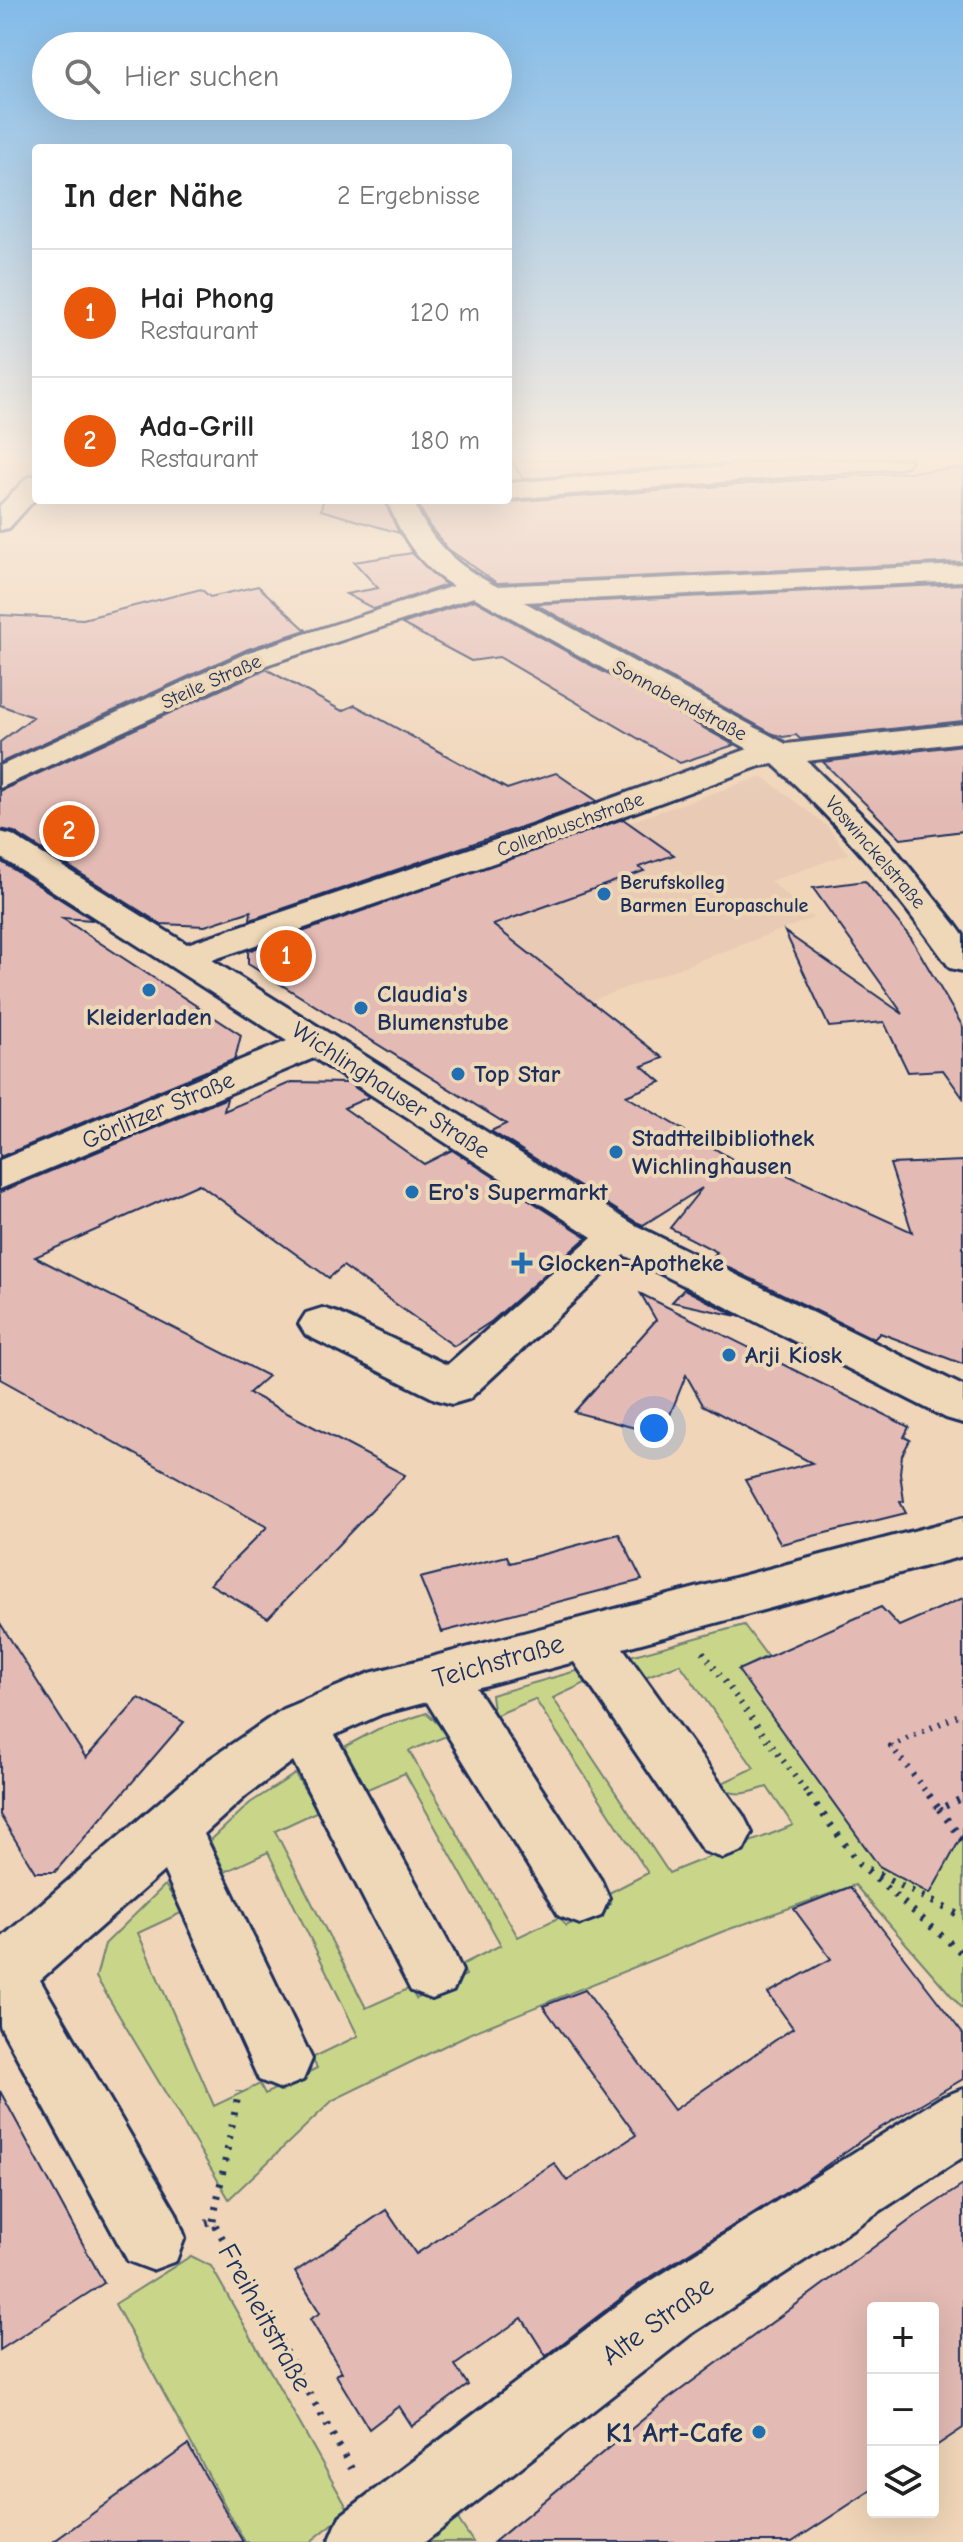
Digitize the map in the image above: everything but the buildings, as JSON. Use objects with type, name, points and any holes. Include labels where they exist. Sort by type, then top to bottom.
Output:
[{"type":"street","name":"Sonnabendstraße","points":[[462,579],[779,753]]},
{"type":"street","name":"Steile Straße","points":[[0,778],[259,658],[481,591],[812,579]]},
{"type":"street","name":"Collenbuschstraße","points":[[185,957],[522,842],[755,757],[963,733]]},
{"type":"street","name":"Voswinckelstraße","points":[[779,753],[820,787],[857,825],[909,885],[963,960]]},
{"type":"street","name":"Wichlinghauser Straße","points":[[6,852],[185,957],[620,1235],[963,1406]]},
{"type":"street","name":"Görlitzer Straße","points":[[0,1176],[317,1043]]},
{"type":"street","points":[[322,1324],[452,1387],[620,1235]]},
{"type":"street","name":"Teichstraße","points":[[2,1970],[92,1899],[227,1778],[302,1725],[370,1695],[963,1537]]},
{"type":"street","points":[[585,1636],[723,1833]]},
{"type":"street","points":[[439,1676],[580,1898]]},
{"type":"street","points":[[302,1725],[432,1971]]},
{"type":"street","points":[[172,1826],[281,2059]]},
{"type":"street","points":[[2,1970],[152,2237]]},
{"type":"street","name":"Alte Straße","points":[[373,2536],[667,2310],[963,2120]]},
{"type":"path","points":[[674,1613],[860,1865],[963,1954]]},
{"type":"path","points":[[963,1713],[891,1746],[963,1840]]},
{"type":"path","points":[[939,1809],[963,1798]]},
{"type":"path","points":[[860,1865],[963,1917]]},
{"type":"path","points":[[213,2221],[236,2103]]},
{"type":"path","name":"Freiheitstraße","points":[[152,2237],[213,2221],[366,2497],[373,2536]]},
{"type":"shaded area","name":"Berufskolleg Barmen Europaschule","points":[[762,776],[827,826],[848,854],[770,881],[813,918],[528,1024],[385,907]]},
{"type":"green space","points":[[744,1625],[767,1656],[739,1670],[963,1823],[963,2009],[855,1885],[724,1931],[471,2033],[333,2100],[229,2199],[96,1977],[105,1944],[165,1885],[183,1912],[138,1933],[214,2106],[260,2084],[265,2094],[317,2068],[312,2058],[358,2036],[268,1852],[225,1872],[210,1841],[250,1803],[295,1774],[318,1811],[275,1831],[366,2008],[410,1988],[416,1999],[466,1975],[461,1965],[501,1945],[405,1773],[363,1791],[344,1747],[378,1729],[427,1713],[449,1735],[409,1751],[518,1937],[560,1917],[566,1926],[610,1904],[605,1895],[648,1873],[535,1699],[494,1716],[491,1695],[580,1670],[590,1681],[553,1698],[669,1873],[793,1825],[767,1787],[736,1793],[718,1785],[754,1768],[680,1664],[645,1677],[630,1656]]},
{"type":"green space","points":[[191,2256],[211,2266],[349,2511],[310,2542],[245,2542],[115,2304]]},
{"type":"green space","points":[[456,2516],[473,2542],[426,2542]]},
{"type":"place","name":"Ada-Grill","points":[[69,831]]},
{"type":"place","name":"Berufskolleg Barmen Europaschule","points":[[604,894]]},
{"type":"place","name":"Hai Phong","points":[[286,956]]},
{"type":"place","name":"Kleiderladen","points":[[149,990]]},
{"type":"place","name":"Claudia's Blumenstube","points":[[361,1008]]},
{"type":"place","name":"Top Star","points":[[458,1074]]},
{"type":"place","name":"Stadtteilbibliothek Wichlinghausen","points":[[616,1152]]},
{"type":"place","name":"Ero's Supermarkt","points":[[412,1192]]},
{"type":"place","name":"Glocken-Apotheke","points":[[522,1263]]},
{"type":"place","name":"Arji Kiosk","points":[[729,1355]]},
{"type":"place","name":"K1 Art-Cafe","points":[[759,2432]]}]
